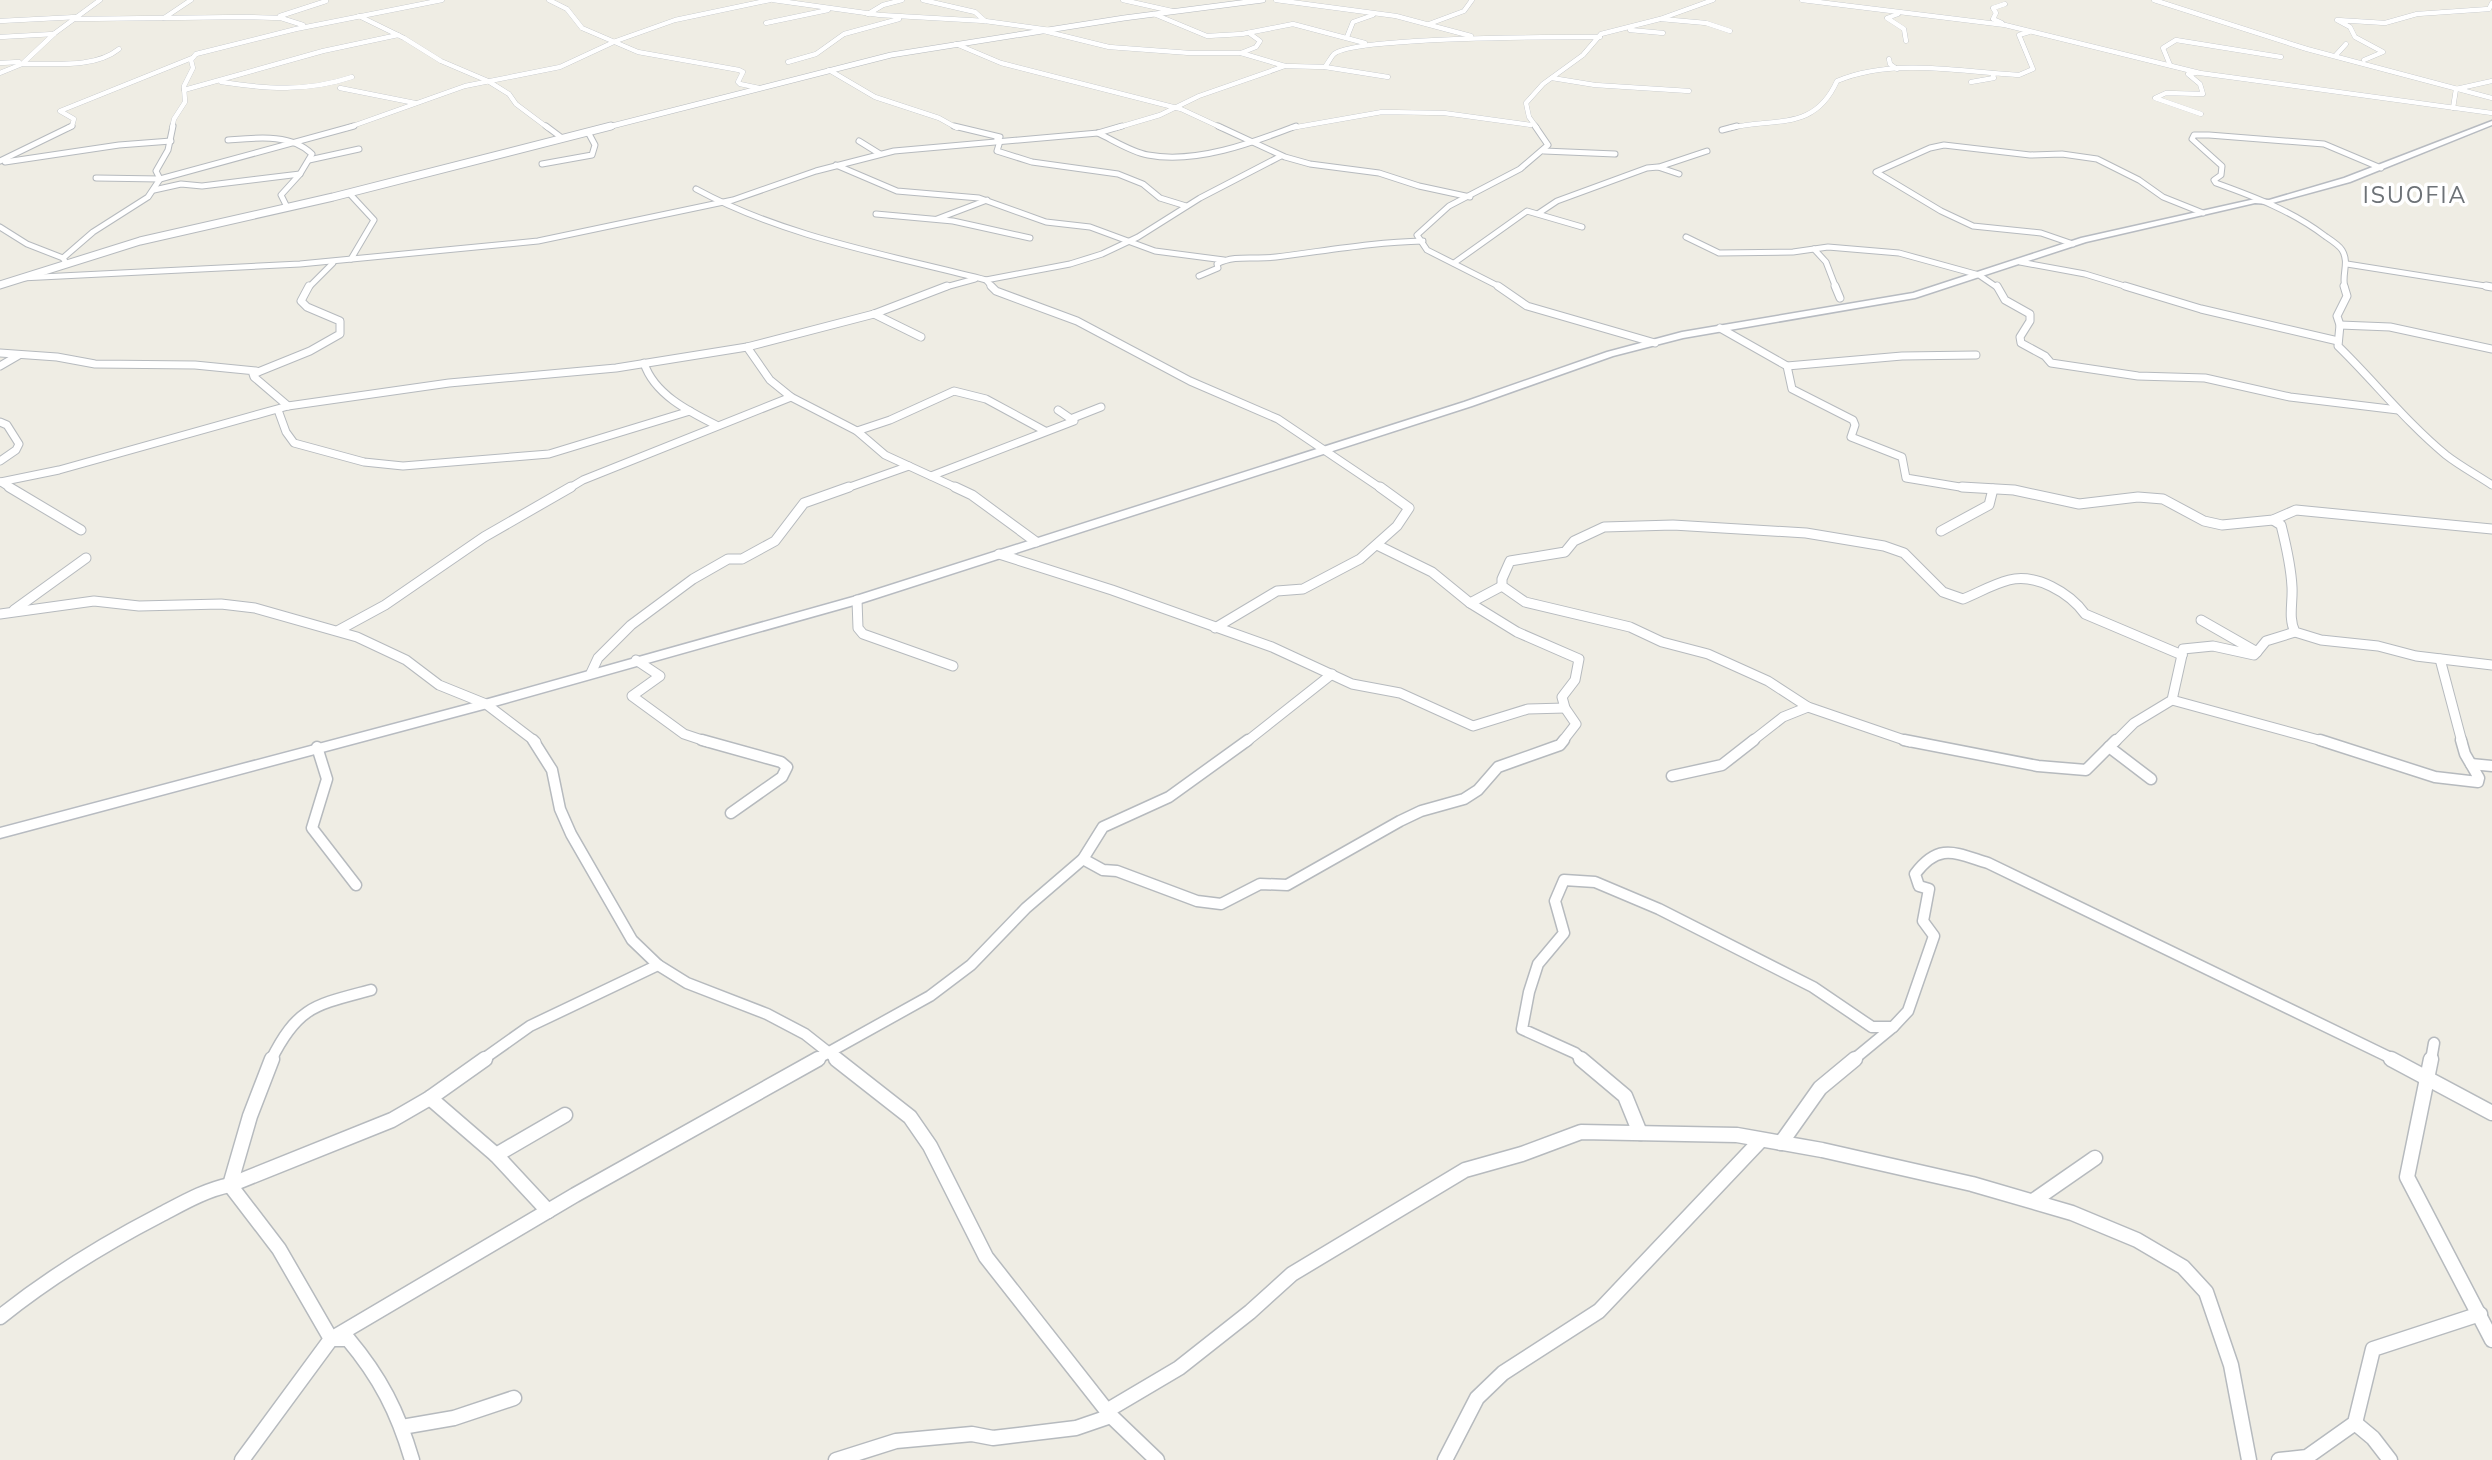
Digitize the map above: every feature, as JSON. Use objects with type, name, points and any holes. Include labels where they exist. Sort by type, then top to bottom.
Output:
[{"type":"main road","points":[[0,833],[486,704],[857,600],[1468,404],[1610,354],[1720,328],[1885,301],[1979,275],[2073,244],[2255,201],[2269,202],[2339,183],[2492,123]]},
{"type":"street","points":[[0,73],[22,63],[55,33],[100,0]]},
{"type":"street","points":[[163,18],[191,0]]},
{"type":"street","points":[[0,162],[72,126],[74,119],[60,111],[206,50],[296,27],[442,0]]},
{"type":"street","points":[[550,0],[567,9],[582,27],[638,52],[739,70],[743,72],[738,82],[740,84],[759,88]]},
{"type":"street","points":[[96,178],[160,179],[197,166],[358,125],[415,103],[488,81],[560,67],[579,61],[616,41],[675,20],[771,0],[907,18],[985,21],[1047,31],[1109,47],[1241,53],[1284,66],[1325,67],[1388,76]]},
{"type":"street","points":[[868,14],[883,5],[902,0]]},
{"type":"street","points":[[923,0],[975,12],[985,21]]},
{"type":"street","points":[[1123,0],[1172,11]]},
{"type":"street","points":[[0,285],[64,261],[140,241],[349,193],[891,55],[1172,11],[1263,0]]},
{"type":"street","points":[[1276,0],[1377,13],[1482,39]]},
{"type":"street","points":[[1429,24],[1440,16],[1461,14],[1468,9],[1472,0]]},
{"type":"street","points":[[1655,344],[1527,306],[1502,288],[1427,250],[1417,235],[1449,206],[1471,197],[1470,194],[1520,169],[1544,151],[1549,145],[1531,125],[1526,113],[1526,103],[1552,78],[1583,55],[1601,34],[1660,19],[1713,0]]},
{"type":"street","points":[[1802,0],[2005,25],[2200,73],[2492,113]]},
{"type":"street","points":[[1858,0],[1884,10]]},
{"type":"street","points":[[2157,0],[2307,49],[2361,61],[2492,98]]},
{"type":"street","points":[[0,21],[76,18],[274,18],[326,1]]},
{"type":"street","points":[[2361,61],[2383,52],[2355,37],[2350,27],[2337,20],[2385,23],[2417,14],[2489,9],[2492,3]]},
{"type":"street","points":[[2005,4],[1993,8],[1996,13],[1993,19],[2005,25]]},
{"type":"street","points":[[766,23],[835,8]]},
{"type":"street","points":[[1902,12],[1886,18],[1904,29],[1906,41]]},
{"type":"street","points":[[1347,37],[1353,22],[1377,13]]},
{"type":"street","points":[[1153,14],[1207,36],[1249,33],[1293,24],[1373,46]]},
{"type":"street","points":[[359,16],[399,35],[441,61],[488,81],[509,94],[516,104],[562,138]]},
{"type":"street","points":[[274,18],[296,27]]},
{"type":"street","points":[[788,62],[816,54],[844,34],[907,18]]},
{"type":"street","points":[[1660,19],[1706,23],[1730,32]]},
{"type":"street","points":[[1619,29],[1663,33]]},
{"type":"street","points":[[1722,130],[1818,113],[1835,93],[1839,79],[1897,69],[2018,76],[2031,72],[2033,69],[2027,59],[2027,49],[2019,35],[2036,32]]},
{"type":"street","points":[[0,37],[55,33]]},
{"type":"street","points":[[1241,53],[1256,47],[1260,41],[1249,33]]},
{"type":"street","points":[[184,90],[323,51],[399,35]]},
{"type":"street","points":[[1207,36],[1210,53]]},
{"type":"street","points":[[1325,67],[1340,51],[1373,46],[1482,39],[1600,37]]},
{"type":"street","points":[[2170,65],[2163,48],[2176,40],[2281,57]]},
{"type":"street","points":[[957,44],[1001,64],[1178,108],[1202,117],[1278,156],[1310,164],[1380,173],[1419,186],[1471,197]]},
{"type":"street","points":[[2336,55],[2346,44]]},
{"type":"street","points":[[0,63],[96,61],[108,58],[119,49]]},
{"type":"street","points":[[160,179],[156,171],[171,141],[174,119],[185,102],[184,90],[193,68],[192,58]]},
{"type":"street","points":[[1889,59],[1890,64],[1897,69]]},
{"type":"street","points":[[22,278],[337,261],[538,242],[752,195],[836,165],[910,148],[1098,133],[1178,108],[1199,96],[1284,66]]},
{"type":"street","points":[[829,70],[882,100],[939,118],[959,129],[997,139]]},
{"type":"street","points":[[1971,82],[1994,78],[1992,73]]},
{"type":"street","points":[[2200,73],[2188,74],[2200,84],[2203,94],[2166,93],[2155,97],[2201,114]]},
{"type":"street","points":[[189,79],[285,89],[324,88],[352,77]]},
{"type":"street","points":[[1552,78],[1595,85],[1689,91]]},
{"type":"street","points":[[2456,89],[2492,83]]},
{"type":"street","points":[[340,88],[415,103]]},
{"type":"street","points":[[2453,108],[2456,89]]},
{"type":"street","points":[[1098,133],[1146,155],[1167,156],[1190,155],[1251,143],[1302,124],[1382,111],[1444,113],[1531,125]]},
{"type":"street","points":[[1794,119],[1800,129]]},
{"type":"street","points":[[542,164],[592,155],[595,145],[588,132]]},
{"type":"street","points":[[2381,168],[2324,144],[2194,135],[2192,139],[2222,166],[2221,175],[2214,180],[2216,183],[2269,202],[2334,241],[2342,249],[2347,264],[2343,281],[2347,296],[2337,316],[2338,341],[2343,353],[2370,376],[2398,410],[2446,456],[2492,485]]},
{"type":"street","points":[[228,140],[254,138],[293,142],[308,148],[312,153],[309,160],[281,195],[288,207]]},
{"type":"street","points":[[997,139],[997,151],[1032,162],[1118,174],[1143,184],[1160,198],[1186,206]]},
{"type":"street","points":[[0,162],[119,145],[171,141]]},
{"type":"street","points":[[859,141],[880,154]]},
{"type":"street","points":[[2073,244],[2041,233],[1973,226],[1941,211],[1876,172],[1930,148],[1944,145],[2030,155],[2076,155],[2103,161],[2139,180],[2163,197],[2203,213]]},
{"type":"street","points":[[309,160],[359,149]]},
{"type":"street","points":[[1544,151],[1615,154]]},
{"type":"street","points":[[1539,213],[1557,201],[1707,151]]},
{"type":"street","points":[[696,188],[720,203],[803,231],[966,277],[983,279],[1088,260],[1131,240],[1186,206],[1278,156]]},
{"type":"street","points":[[836,165],[897,191],[988,200],[1046,222],[1090,228],[1174,256],[1224,260],[1272,258],[1383,242],[1423,241]]},
{"type":"street","points":[[1658,167],[1679,174]]},
{"type":"street","points":[[154,190],[181,184],[202,186],[300,174]]},
{"type":"street","points":[[64,261],[93,232],[148,197],[160,179]]},
{"type":"street","points":[[349,193],[374,220],[351,259]]},
{"type":"street","points":[[937,219],[988,200]]},
{"type":"street","points":[[1454,262],[1527,211],[1582,227]]},
{"type":"street","points":[[876,214],[893,213],[937,219],[1030,237]]},
{"type":"street","points":[[0,227],[27,244],[64,261]]},
{"type":"street","points":[[1686,237],[1719,253],[1767,253],[1828,247],[1899,253],[1979,275],[1997,286],[2004,294],[2005,300],[2030,314],[2030,321],[2020,337],[2021,343],[2045,356],[2051,363],[2138,376],[2204,378],[2290,397],[2398,410]]},
{"type":"street","points":[[1814,249],[1826,262],[1840,298]]},
{"type":"street","points":[[1199,276],[1217,268],[1217,264],[1224,260]]},
{"type":"street","points":[[288,406],[253,374],[310,351],[340,334],[340,321],[307,307],[301,301],[326,267],[337,261]]},
{"type":"street","points":[[2020,262],[2085,274],[2188,305],[2338,341]]},
{"type":"street","points":[[2347,264],[2492,287]]},
{"type":"street","points":[[1,482],[59,470],[288,406],[449,383],[566,374],[747,347],[873,314],[966,277]]},
{"type":"street","points":[[983,279],[996,291],[1077,321],[1179,376],[1278,419],[1326,449],[1409,508],[1397,526],[1360,559],[1303,589],[1278,592],[1215,628]]},
{"type":"street","points":[[873,314],[921,337]]},
{"type":"street","points":[[2288,328],[2390,327],[2492,349]]},
{"type":"street","points":[[1720,328],[1787,366],[1902,356],[1976,355]]},
{"type":"street","points":[[747,347],[770,380],[791,397],[857,431],[885,455],[972,495],[1036,542]]},
{"type":"street","points":[[0,353],[95,364],[195,365],[258,372]]},
{"type":"street","points":[[0,366],[20,354]]},
{"type":"street","points":[[644,363],[650,379],[690,411],[716,425]]},
{"type":"street","points":[[1787,366],[1792,389],[1853,420],[1855,425],[1851,437],[1902,457],[1906,478],[2014,490],[2079,504],[2127,497],[2163,499],[2204,520],[2222,524],[2273,520],[2296,510],[2492,529]]},
{"type":"street","points":[[857,431],[890,420],[954,391],[986,399],[1045,431]]},
{"type":"street","points":[[339,630],[384,605],[484,537],[583,480],[791,397]]},
{"type":"street","points":[[931,476],[1074,421],[1073,418],[1101,407]]},
{"type":"street","points":[[278,410],[286,432],[294,443],[364,462],[403,466],[453,464],[549,454],[690,411]]},
{"type":"street","points":[[1058,410],[1073,418]]},
{"type":"street","points":[[0,422],[7,425],[19,444],[16,450],[0,460]]},
{"type":"street","points":[[592,673],[598,658],[631,625],[693,579],[728,559],[742,559],[775,541],[804,503],[909,466]]},
{"type":"street","points":[[1,482],[31,499],[60,522],[81,530]]},
{"type":"street","points":[[1941,531],[1989,505],[1993,489]]},
{"type":"street","points":[[2273,520],[2281,524],[2290,557],[2293,590],[2290,625],[2295,632]]},
{"type":"street","points":[[1502,586],[1502,579],[1510,561],[1564,552],[1588,532],[1604,527],[1673,526],[1793,532],[1884,546],[1903,553],[1943,592],[1964,599],[2009,580],[2023,579],[2039,583],[2076,602],[2085,614],[2182,655]]},
{"type":"street","points":[[1083,859],[1103,870],[1117,871],[1197,901],[1221,904],[1260,884],[1287,886],[1400,821],[1421,811],[1464,799],[1478,790],[1498,767],[1560,745],[1576,724],[1565,708],[1562,697],[1572,690],[1579,659],[1517,632],[1470,603],[1432,572],[1377,545]]},
{"type":"street","points":[[999,554],[1112,590],[1272,648],[1352,684],[1400,693],[1473,726],[1528,709],[1565,708]]},
{"type":"street","points":[[11,613],[86,558]]},
{"type":"street","points":[[1470,603],[1502,586]]},
{"type":"street","points":[[1502,586],[1525,602],[1630,628],[1662,642],[1708,654],[1768,681],[1808,707],[1910,742],[2038,766],[2086,770],[2134,723],[2172,700],[2254,721],[2418,771],[2466,782],[2478,782],[2479,778],[2465,754],[2440,659]]},
{"type":"street","points":[[857,600],[858,628],[863,634],[953,666]]},
{"type":"street","points":[[0,614],[94,601],[139,606],[221,604],[255,608],[339,630],[406,660],[439,685],[486,704],[537,743],[552,770],[560,809],[571,834],[632,940],[658,965],[687,983],[776,1019],[804,1034],[910,1117],[930,1146],[986,1257],[1109,1413],[1157,1460]]},
{"type":"street","points":[[2201,620],[2257,652]]},
{"type":"street","points":[[2172,700],[2183,649],[2203,646],[2235,649],[2254,655],[2266,641],[2295,632],[2321,640],[2378,646],[2440,659],[2492,665]]},
{"type":"street","points":[[636,660],[660,676],[632,696],[684,734],[781,762],[787,767],[782,777],[731,813]]},
{"type":"street","points":[[242,1460],[331,1339],[548,1211],[930,996],[971,965],[1026,908],[1083,859],[1103,827],[1168,797],[1227,757],[1332,674]]},
{"type":"street","points":[[1672,776],[1722,765],[1783,717],[1808,707]]},
{"type":"street","points":[[317,747],[327,779],[312,828],[356,885]]},
{"type":"street","points":[[2109,747],[2151,779]]},
{"type":"street","points":[[2471,764],[2492,766]]},
{"type":"street","points":[[1781,1143],[1820,1088],[1894,1027],[1908,1011],[1934,936],[1923,921],[1929,889],[1919,886],[1915,874],[1933,852],[1951,853],[1988,863],[2427,1076],[2492,1113]]},
{"type":"street","points":[[1640,1133],[1625,1096],[1575,1053],[1522,1029],[1525,1010],[1542,958],[1558,947],[1564,933],[1555,901],[1564,880],[1595,882],[1659,909],[1813,986],[1872,1027],[1894,1027]]},
{"type":"street","points":[[0,1317],[21,1299],[94,1249],[211,1189],[230,1185],[392,1120],[430,1098],[530,1026],[658,965]]},
{"type":"street","points":[[230,1185],[267,1065],[290,1026],[309,1009],[371,989]]},
{"type":"street","points":[[2434,1043],[2407,1177],[2492,1340]]},
{"type":"street","points":[[430,1098],[496,1155],[548,1211]]},
{"type":"street","points":[[496,1155],[565,1115]]},
{"type":"street","points":[[836,1460],[896,1441],[972,1434],[993,1437],[1076,1428],[1109,1413],[1179,1368],[1250,1312],[1292,1274],[1465,1170],[1522,1154],[1581,1132],[1737,1135],[1781,1143],[1972,1184],[2072,1213],[2137,1240],[2183,1267],[2206,1292],[2231,1365],[2249,1460]]},
{"type":"street","points":[[1445,1460],[1477,1398],[1503,1373],[1599,1311],[1761,1140]]},
{"type":"street","points":[[2033,1201],[2095,1158]]},
{"type":"street","points":[[230,1185],[279,1250],[331,1339]]},
{"type":"street","points":[[2280,1460],[2307,1457],[2355,1423],[2373,1349],[2480,1314]]},
{"type":"street","points":[[331,1339],[348,1339],[373,1369],[402,1427],[412,1460]]},
{"type":"street","points":[[402,1427],[454,1418],[514,1398]]},
{"type":"street","points":[[2355,1423],[2373,1438],[2390,1460]]},
{"type":"district","name":"ISUOFIA","points":[[2415,195]]}]
